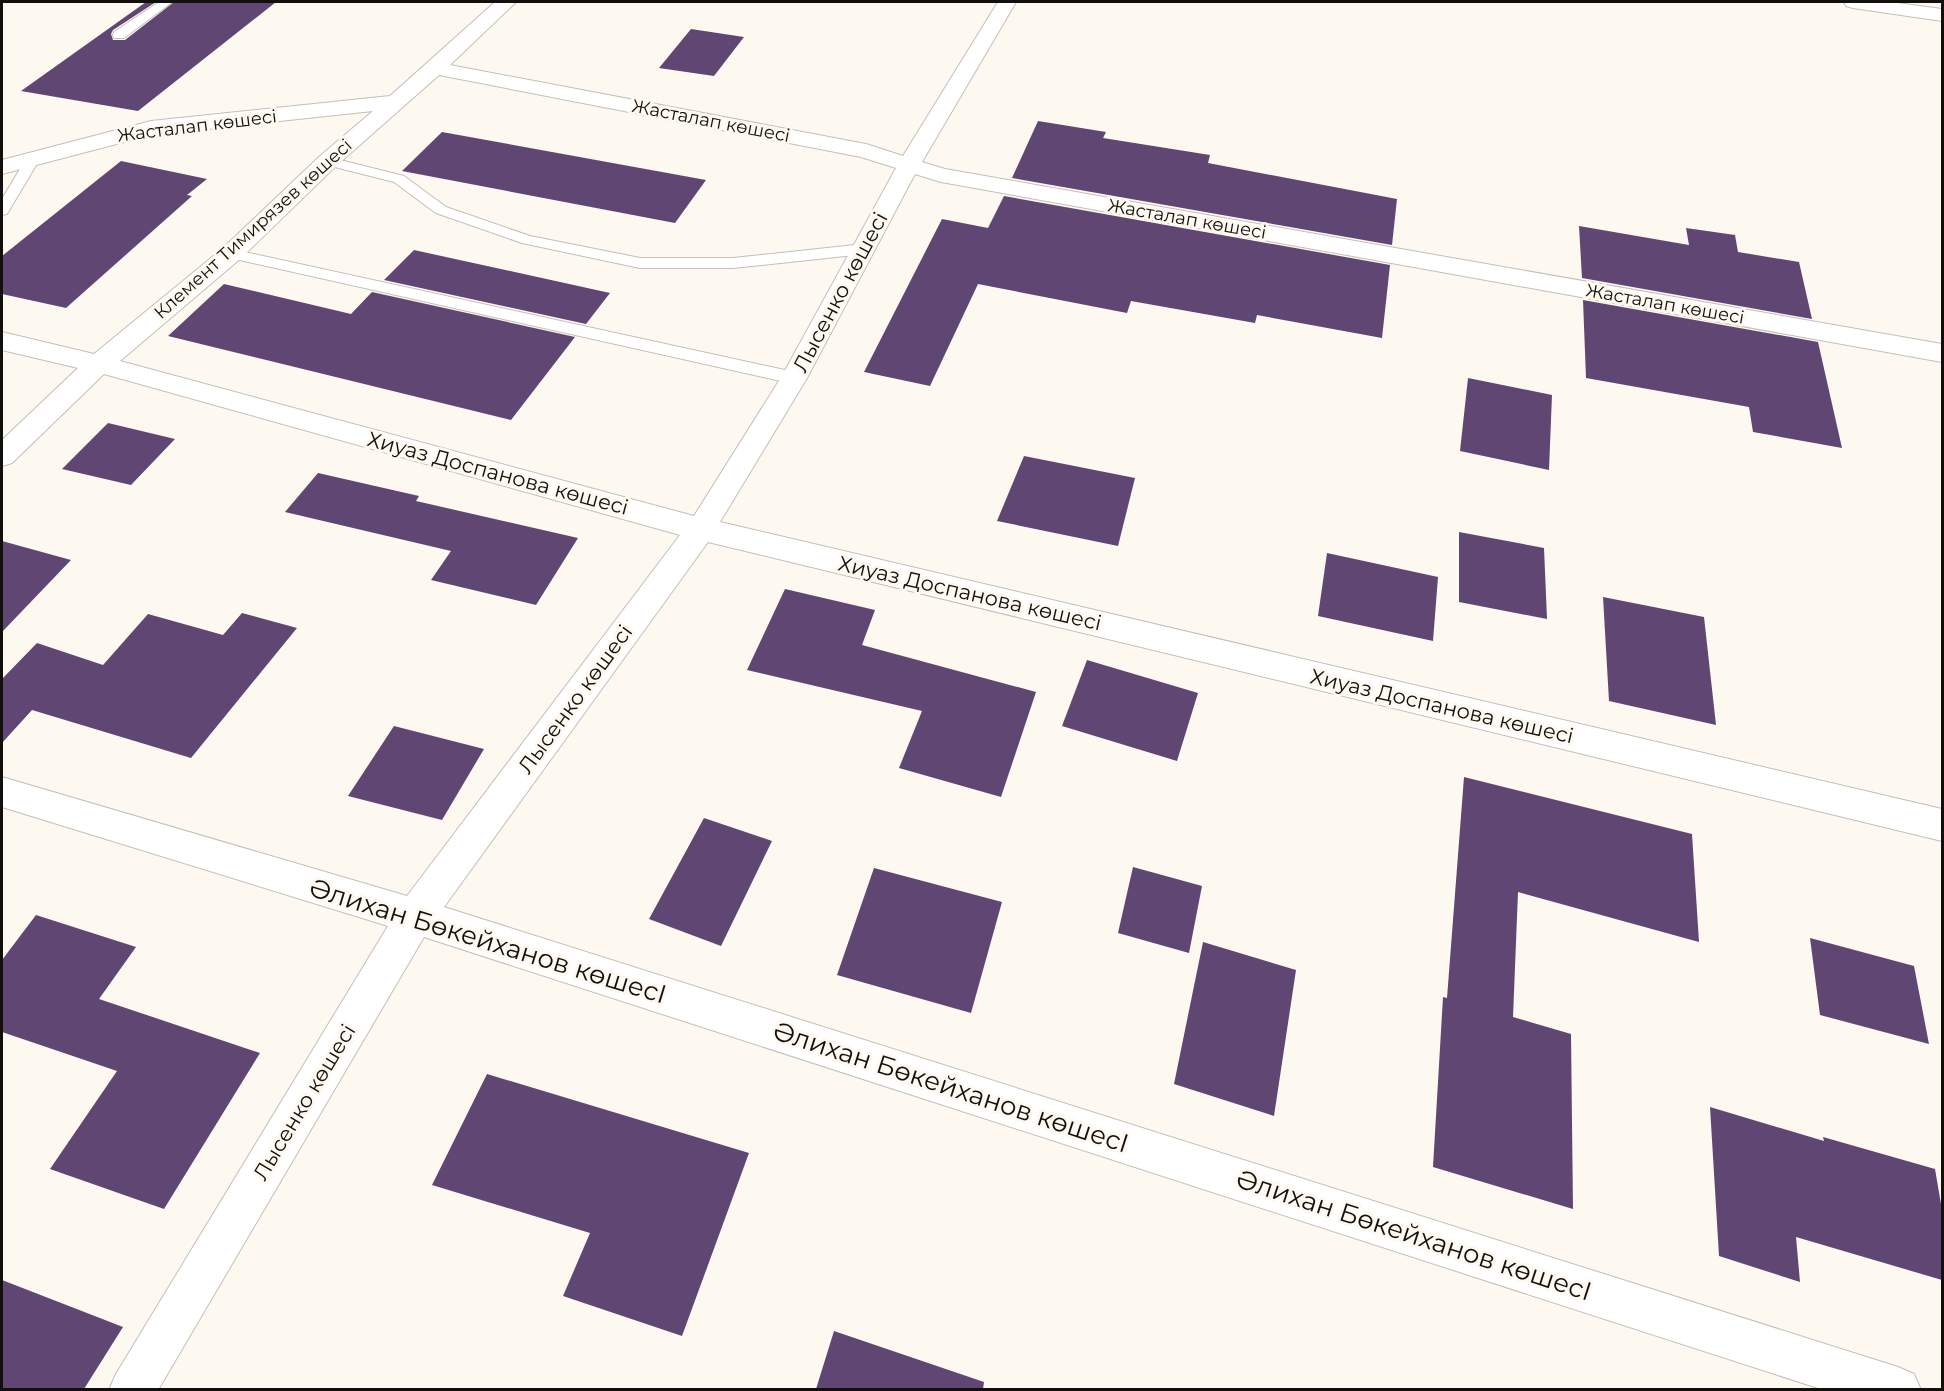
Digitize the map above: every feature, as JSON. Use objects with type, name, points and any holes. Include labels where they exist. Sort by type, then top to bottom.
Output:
[{"type":"street","name":"Клемент Тимирязев көшесі","points":[[2,456],[99,364],[231,254],[328,161],[435,68],[506,2]]},
{"type":"street","name":"Лысенко көшесі","points":[[132,1389],[415,916],[701,529],[794,378],[909,165],[1006,2]]},
{"type":"street","points":[[1853,2],[1942,15]]},
{"type":"street","name":"Жасталап көшесі","points":[[435,68],[866,151],[941,175],[1942,353]]},
{"type":"street","name":"Жасталап көшесі","points":[[2,167],[31,162],[91,141],[150,129],[396,102]]},
{"type":"street","name":"Хиуаз Доспанова көшесі","points":[[2,341],[99,364],[701,529],[1942,825]]},
{"type":"street","name":"Әлихан Бөкейханов көшесI","points":[[2,792],[415,916],[1898,1389]]},
{"type":"lane","points":[[119,36],[166,2]]},
{"type":"lane","points":[[328,161],[399,179],[441,210],[527,240],[640,263],[733,263],[864,249]]},
{"type":"lane","points":[[2,211],[31,162]]},
{"type":"lane","points":[[231,254],[794,378]]},
{"type":"building","points":[[146,2],[156,2],[113,30],[111,34],[113,40],[125,40],[174,2],[276,2],[138,111],[21,91]]},
{"type":"building","points":[[691,29],[744,37],[714,76],[659,68]]},
{"type":"building","points":[[1038,121],[1106,132],[1103,138],[1210,155],[1208,163],[1397,199],[1392,245],[1012,178]]},
{"type":"building","points":[[442,132],[706,180],[675,223],[402,171]]},
{"type":"building","points":[[121,161],[207,179],[187,195],[192,196],[66,308],[2,294],[2,256]]},
{"type":"building","points":[[1004,196],[1390,265],[1382,338],[1257,315],[1255,323],[1131,301],[1127,313],[978,284],[930,386],[864,372],[942,219],[988,228]]},
{"type":"building","points":[[1579,226],[1689,245],[1686,228],[1735,235],[1738,252],[1799,262],[1812,319],[1582,278]]},
{"type":"building","points":[[414,250],[610,293],[586,324],[384,280]]},
{"type":"building","points":[[224,284],[351,314],[372,292],[575,337],[511,420],[168,336]]},
{"type":"building","points":[[1583,300],[1818,342],[1842,448],[1753,432],[1749,407],[1586,378]]},
{"type":"building","points":[[1468,378],[1552,395],[1549,470],[1460,451]]},
{"type":"building","points":[[108,423],[175,439],[131,485],[62,469]]},
{"type":"building","points":[[1024,456],[1135,478],[1118,546],[997,521]]},
{"type":"building","points":[[318,473],[419,496],[416,501],[578,538],[536,605],[431,580],[451,551],[285,512]]},
{"type":"building","points":[[1459,532],[1544,548],[1547,619],[1459,602]]},
{"type":"building","points":[[2,541],[71,560],[2,632]]},
{"type":"building","points":[[1327,553],[1438,577],[1433,641],[1318,616]]},
{"type":"building","points":[[785,589],[875,610],[862,645],[1036,692],[1001,797],[899,768],[922,711],[747,670]]},
{"type":"building","points":[[1603,597],[1704,617],[1716,725],[1609,701]]},
{"type":"building","points":[[242,613],[297,628],[191,758],[32,710],[2,743],[2,679],[37,643],[103,665],[148,614],[223,635]]},
{"type":"building","points":[[1087,660],[1198,693],[1177,761],[1062,726]]},
{"type":"building","points":[[394,726],[484,749],[442,820],[348,796]]},
{"type":"building","points":[[1464,777],[1692,834],[1699,942],[1518,892],[1513,1017],[1571,1034],[1573,1209],[1433,1167],[1443,997],[1447,998]]},
{"type":"building","points":[[704,818],[772,841],[721,946],[649,919]]},
{"type":"building","points":[[1133,867],[1202,886],[1189,953],[1118,933]]},
{"type":"building","points":[[874,868],[1002,902],[971,1013],[837,975]]},
{"type":"building","points":[[36,915],[136,947],[99,999],[260,1053],[164,1209],[50,1169],[117,1071],[2,1032],[2,960]]},
{"type":"building","points":[[1810,938],[1914,966],[1929,1044],[1820,1015]]},
{"type":"building","points":[[1203,942],[1296,970],[1274,1116],[1174,1084]]},
{"type":"building","points":[[487,1074],[749,1153],[682,1336],[563,1296],[590,1233],[432,1185]]},
{"type":"building","points":[[1710,1107],[1824,1141],[1823,1137],[1935,1169],[1942,1210],[1942,1280],[1796,1237],[1800,1282],[1719,1256]]},
{"type":"building","points":[[2,1280],[123,1327],[84,1389],[2,1389]]},
{"type":"building","points":[[834,1331],[984,1382],[983,1389],[816,1389]]}]
